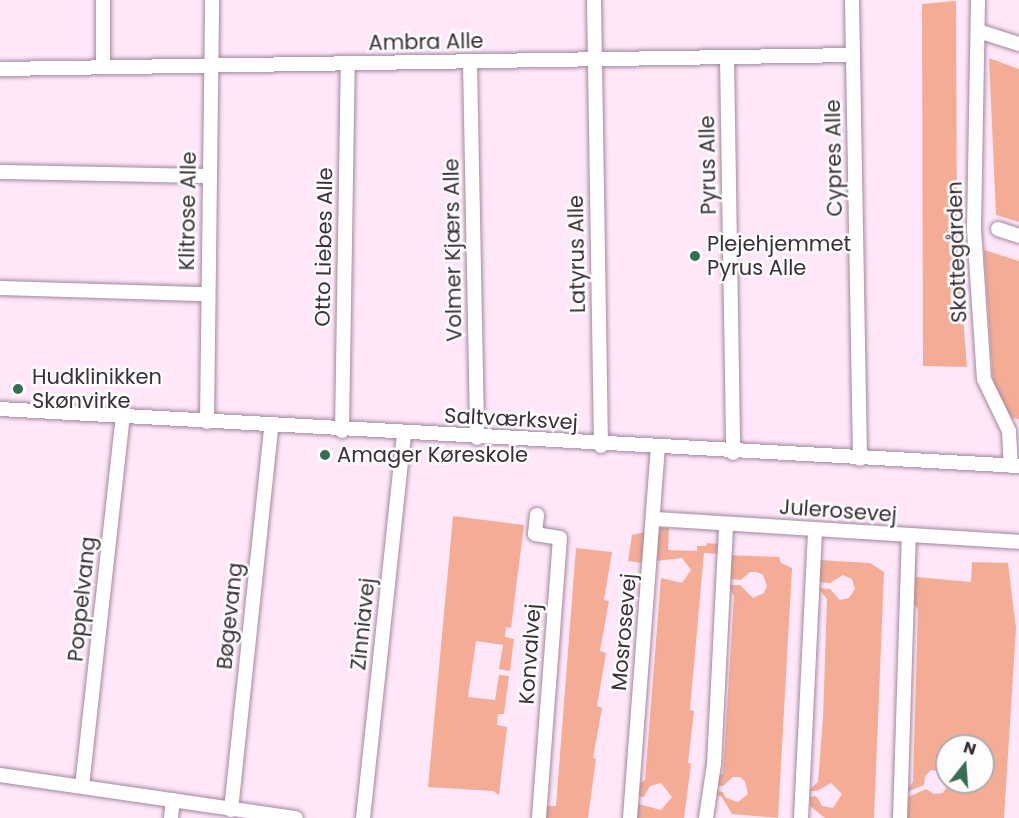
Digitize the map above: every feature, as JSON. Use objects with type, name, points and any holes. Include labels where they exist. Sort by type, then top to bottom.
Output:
[{"type":"street","points":[[103,67],[104,0]]},
{"type":"street","name":"Klitrose Alle","points":[[207,422],[212,0]]},
{"type":"street","name":"Latyrus Alle","points":[[594,0],[602,446]]},
{"type":"street","name":"Cypres Alle","points":[[852,0],[860,459]]},
{"type":"street","name":"Skottegården","points":[[978,0],[974,229],[984,379],[1009,431],[1015,466]]},
{"type":"street","points":[[978,31],[1019,44]]},
{"type":"street","name":"Ambra Alle","points":[[0,69],[853,55]]},
{"type":"street","name":"Pyrus Alle","points":[[728,57],[733,453]]},
{"type":"street","name":"Volmer Kjærs Alle","points":[[470,62],[477,438]]},
{"type":"street","name":"Otto Liebes Alle","points":[[342,431],[348,64]]},
{"type":"street","points":[[0,172],[210,176]]},
{"type":"street","name":"Skottegården","points":[[998,229],[1019,236]]},
{"type":"street","points":[[0,288],[208,294]]},
{"type":"street","name":"Saltværksvej","points":[[0,409],[602,446],[1015,466]]},
{"type":"street","name":"Poppelvang","points":[[82,786],[123,417]]},
{"type":"street","name":"Bøgevang","points":[[231,810],[271,427]]},
{"type":"street","name":"Zinniavej","points":[[363,818],[404,434]]},
{"type":"street","name":"Mosrosevej","points":[[630,818],[655,519],[658,449]]},
{"type":"street","name":"Konvalvej","points":[[537,515],[535,534],[560,538],[538,818]]},
{"type":"street","name":"Julerosevej","points":[[655,519],[909,537],[1019,542]]},
{"type":"street","points":[[706,818],[717,717],[726,524]]},
{"type":"street","points":[[801,818],[815,530]]},
{"type":"street","points":[[900,818],[909,537]]},
{"type":"street","points":[[0,774],[296,818]]},
{"type":"street","points":[[171,818],[173,800]]},
{"type":"shaded area","points":[[956,1],[957,239],[967,367],[923,366],[922,4]]},
{"type":"shaded area","points":[[989,58],[1019,69],[1019,222],[996,215]]},
{"type":"shaded area","points":[[984,250],[1019,261],[1019,419],[1012,418],[993,382]]},
{"type":"shaded area","points":[[453,516],[524,525],[511,628],[506,627],[505,637],[514,639],[510,671],[499,669],[503,645],[476,641],[468,697],[495,700],[499,675],[509,676],[504,714],[498,714],[497,725],[507,727],[499,795],[493,791],[428,787]]},
{"type":"shaded area","points":[[658,528],[669,528],[668,550],[697,551],[697,546],[706,546],[707,543],[718,544],[718,554],[704,553],[690,710],[694,711],[688,763],[691,764],[684,818],[634,818],[635,803],[661,810],[672,797],[661,783],[650,786],[644,797],[636,796],[637,785],[645,780],[661,578],[682,583],[691,570],[682,558],[656,561]]},
{"type":"shaded area","points":[[645,532],[643,563],[628,561],[632,535]]},
{"type":"shaded area","points":[[576,548],[612,552],[604,600],[609,601],[600,651],[606,653],[597,706],[602,708],[593,758],[596,759],[588,818],[545,818],[546,806],[556,806]]},
{"type":"shaded area","points":[[729,555],[779,557],[781,563],[792,568],[778,818],[732,814],[721,796],[713,794],[713,791],[723,792],[726,798],[738,802],[748,794],[745,781],[740,777],[733,777],[723,786],[713,786],[714,780],[723,773],[734,596],[728,585],[740,585],[753,598],[764,593],[767,586],[763,575],[757,572],[750,572],[741,580],[728,579]]},
{"type":"shaded area","points":[[912,555],[916,555],[916,577],[971,582],[972,562],[1008,563],[1016,628],[1004,818],[903,818],[906,798],[926,789],[934,794],[995,794],[995,734],[935,734],[935,771],[931,770],[925,776],[924,785],[904,793],[913,782],[918,609],[910,601]]},
{"type":"shaded area","points":[[819,560],[870,563],[884,572],[874,818],[825,818],[810,806],[810,797],[816,796],[822,806],[833,808],[842,794],[831,783],[817,791],[808,791],[818,782],[823,718],[827,599],[818,588],[830,589],[840,600],[849,598],[855,589],[852,579],[843,575],[830,583],[818,582]]},
{"type":"place","name":"Plejehjemmet Pyrus Alle","points":[[695,256]]},
{"type":"place","name":"Hudklinikken Skønvirke","points":[[18,389]]},
{"type":"place","name":"Amager Køreskole","points":[[325,455]]}]
